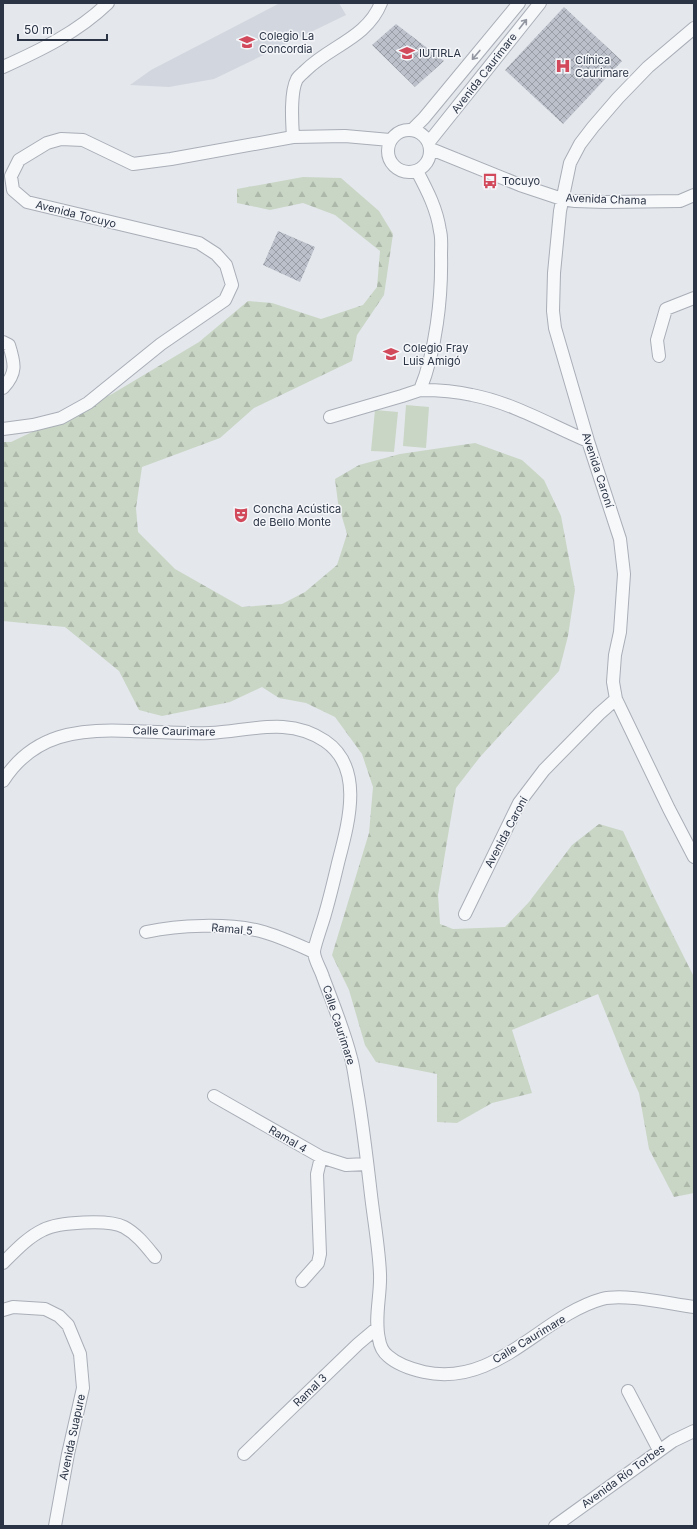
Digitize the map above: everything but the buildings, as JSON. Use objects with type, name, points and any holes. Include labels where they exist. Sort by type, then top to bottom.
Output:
[{"type":"street","points":[[3,67],[62,39],[89,20],[108,3]]},
{"type":"street","points":[[293,137],[292,116],[297,78],[314,62],[346,43],[368,24],[380,3]]},
{"type":"street","name":"Avenida Caurimare","points":[[412,130],[424,118],[518,3]]},
{"type":"street","name":"Avenida Caurimare","points":[[430,146],[540,3]]},
{"type":"street","name":"Avenida Caroní","points":[[466,914],[519,803],[544,770],[599,714],[616,699],[613,682],[615,656],[620,632],[624,574],[620,538],[588,441],[555,328],[553,311],[554,273],[562,199],[570,163],[580,144],[593,127],[648,67],[694,28]]},
{"type":"street","points":[[404,130],[412,130],[418,131],[424,135],[430,146],[428,162],[417,171],[402,171],[395,167],[390,161],[388,147],[390,140],[397,134],[404,130]]},
{"type":"street","name":"Avenida Tocuyo","points":[[3,429],[33,425],[61,418],[88,403],[161,344],[225,300],[232,284],[226,265],[216,254],[199,243],[27,202],[13,190],[11,176],[19,160],[47,143],[61,140],[83,140],[133,164],[171,159],[293,137],[345,136],[390,140]]},
{"type":"street","name":"Avenida Chama","points":[[430,146],[520,185],[562,199],[605,202],[680,201],[694,195]]},
{"type":"street","points":[[417,171],[431,199],[440,231],[441,265],[440,301],[428,371],[420,390]]},
{"type":"street","points":[[659,356],[657,340],[666,309],[694,298]]},
{"type":"street","points":[[3,342],[9,345],[14,363],[12,377],[3,388]]},
{"type":"street","points":[[330,417],[420,390],[445,391],[472,395],[504,404],[535,416],[588,441]]},
{"type":"street","points":[[616,699],[694,857]]},
{"type":"street","name":"Calle Caurimare","points":[[3,781],[10,770],[26,754],[39,744],[72,734],[102,730],[179,734],[223,732],[268,726],[290,726],[310,732],[327,742],[342,757],[348,774],[350,792],[349,815],[345,838],[314,952],[340,1022],[352,1060],[361,1116],[380,1271],[377,1328],[379,1341],[384,1354],[397,1363],[415,1370],[432,1374],[457,1373],[481,1366],[504,1356],[565,1316],[605,1298],[625,1297],[694,1307]]},
{"type":"street","name":"Ramal 5","points":[[146,932],[163,928],[198,926],[234,928],[259,931],[285,939],[314,952]]},
{"type":"street","name":"Ramal 4","points":[[214,1096],[321,1157],[346,1165],[367,1164]]},
{"type":"street","points":[[302,1281],[318,1263],[320,1254],[317,1174],[321,1157]]},
{"type":"street","points":[[3,1263],[26,1242],[44,1229],[96,1222],[123,1227],[140,1239],[155,1256]]},
{"type":"street","name":"Avenida Suapure","points":[[3,1310],[13,1307],[45,1309],[59,1316],[68,1325],[80,1354],[83,1388],[68,1454],[55,1526]]},
{"type":"street","name":"Ramal 3","points":[[244,1454],[358,1344],[377,1328]]},
{"type":"street","points":[[628,1391],[659,1450]]},
{"type":"street","name":"Avenida Río Torbes","points":[[555,1526],[673,1440],[694,1431]]},
{"type":"shaded area","name":"Colegio La Concordia","points":[[280,3],[339,3],[346,15],[214,79],[169,87],[130,85],[151,70]]},
{"type":"green space","points":[[303,177],[341,178],[379,211],[393,234],[384,295],[357,335],[352,361],[254,408],[220,438],[142,467],[136,508],[138,532],[175,569],[242,607],[282,604],[305,592],[337,565],[347,534],[338,503],[335,479],[359,465],[400,454],[475,443],[522,460],[544,480],[561,516],[575,590],[568,636],[559,671],[480,757],[456,788],[438,895],[440,924],[453,929],[505,927],[529,902],[572,845],[599,824],[623,831],[694,977],[694,1193],[674,1197],[649,1149],[639,1093],[598,994],[512,1030],[532,1093],[492,1103],[457,1123],[437,1122],[437,1074],[376,1062],[365,1045],[349,990],[332,955],[369,833],[373,787],[362,754],[335,717],[306,703],[279,698],[262,687],[230,702],[162,716],[139,710],[119,671],[65,627],[3,621],[3,442],[11,442],[112,394],[199,342],[248,301],[272,303],[321,319],[363,305],[377,287],[380,251],[335,215],[303,203],[270,210],[237,203],[237,189]]},
{"type":"green space","points":[[406,405],[429,407],[426,448],[403,446]]},
{"type":"green space","points":[[375,410],[398,412],[394,452],[371,451]]},
{"type":"place","name":"Colegio La Concordia","points":[[247,42]]},
{"type":"place","name":"IUTIRLA","points":[[407,53]]},
{"type":"place","name":"Clínica Caurimare","points":[[563,66]]},
{"type":"place","name":"Tocuyo","points":[[490,181]]},
{"type":"place","name":"Colegio Fray Luis Amigó","points":[[391,354]]},
{"type":"place","name":"Concha Acústica de Bello Monte","points":[[241,515]]}]
